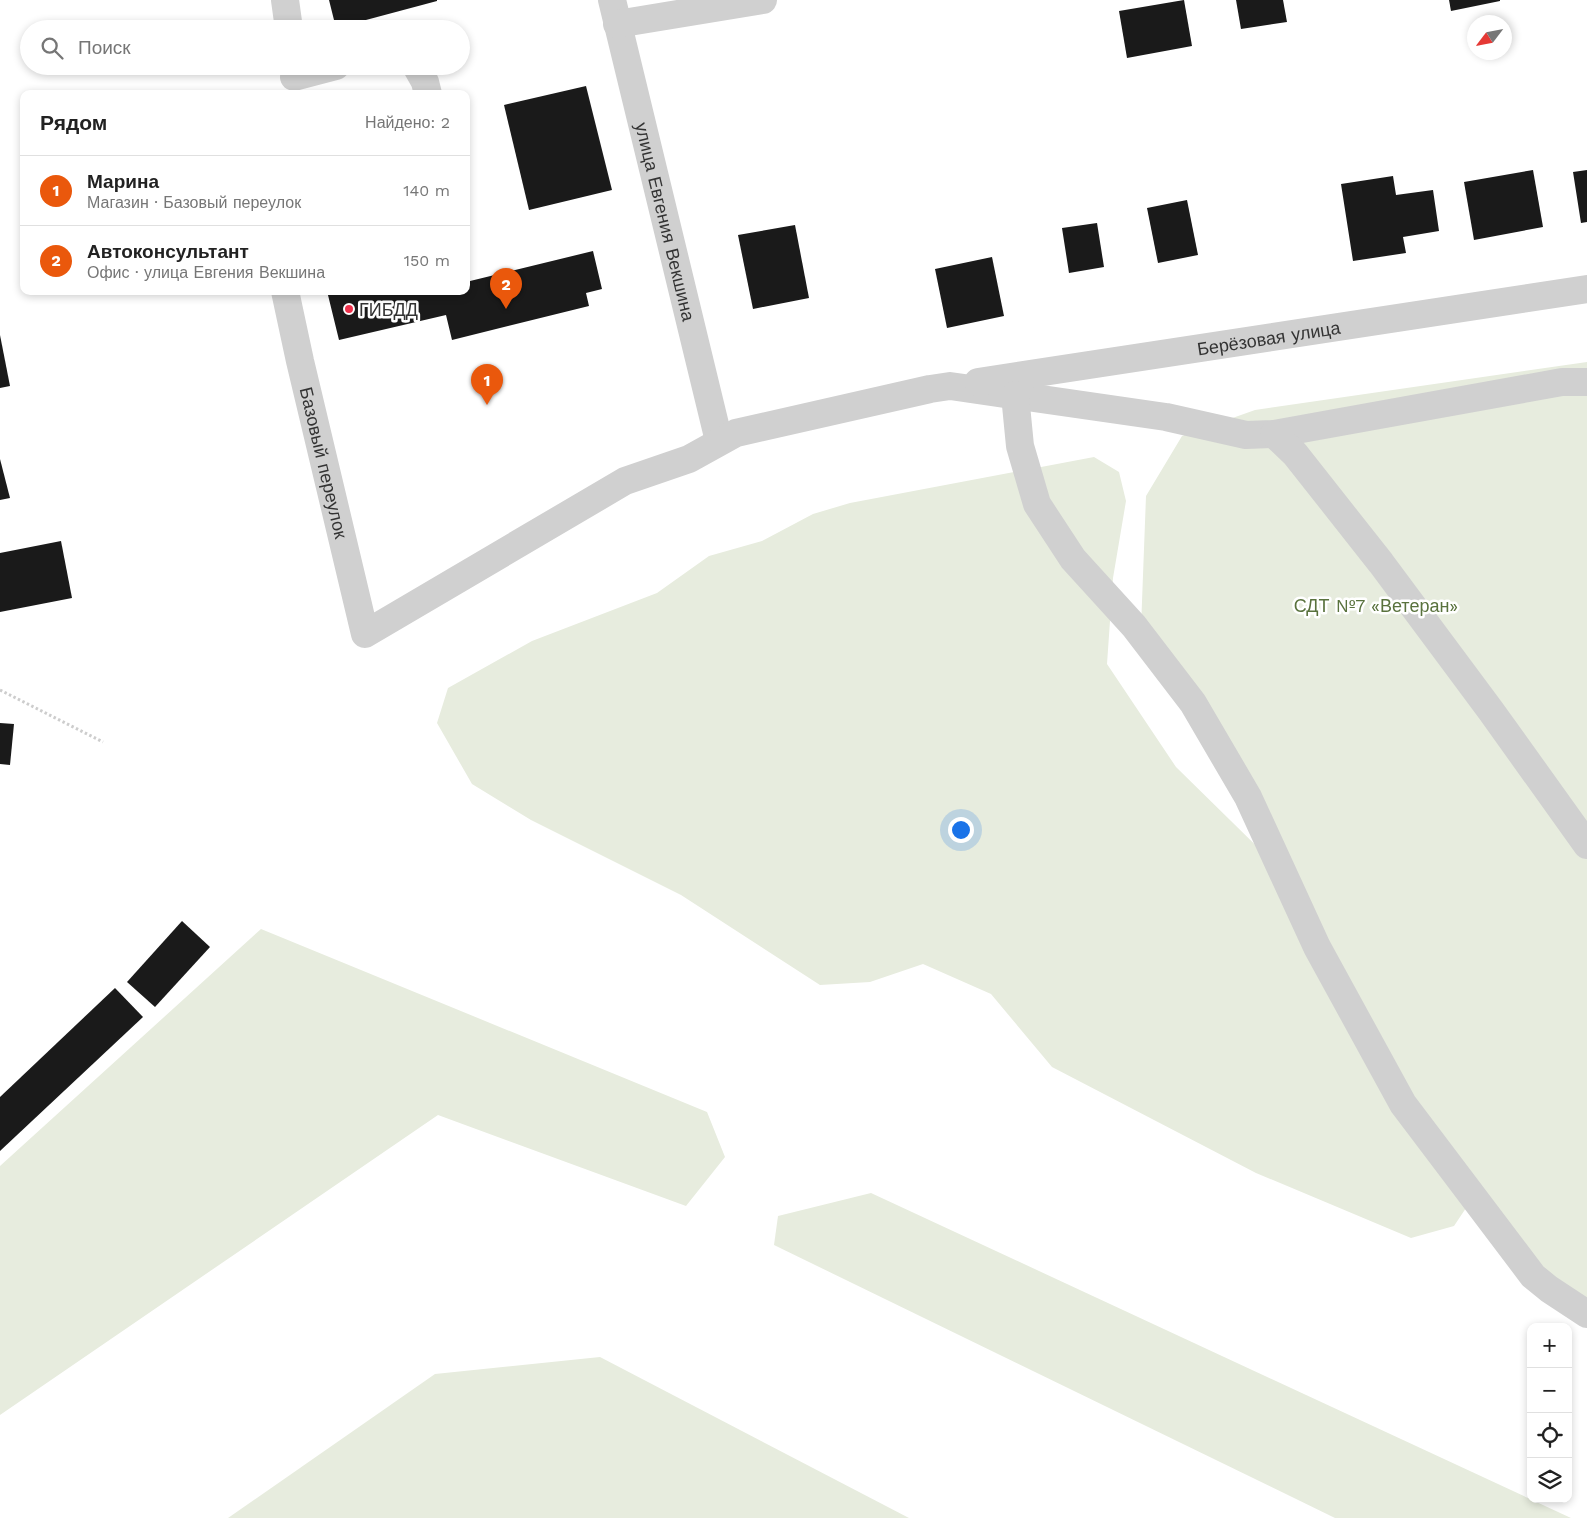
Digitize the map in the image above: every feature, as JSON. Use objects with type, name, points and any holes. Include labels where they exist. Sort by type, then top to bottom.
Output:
[{"type":"street","points":[[286,0],[288,20]]},
{"type":"street","points":[[614,12],[763,0]]},
{"type":"street","name":"улица Евгения Векшина","points":[[614,12],[719,441]]},
{"type":"street","points":[[293,79],[306,75]]},
{"type":"street","points":[[421,75],[427,90]]},
{"type":"street","name":"Берёзовая улица","points":[[365,634],[625,481],[689,458],[736,433],[950,386],[1587,289]]},
{"type":"street","name":"Базовый переулок","points":[[286,295],[365,634]]},
{"type":"street","points":[[950,386],[1166,416],[1246,436],[1274,434],[1562,382],[1587,382]]},
{"type":"street","points":[[1015,395],[1020,446],[1037,504],[1073,560],[1134,626],[1193,703],[1248,797],[1317,947],[1402,1104],[1533,1276],[1587,1314]]},
{"type":"street","points":[[1274,434],[1295,454],[1381,563],[1491,711],[1587,845]]},
{"type":"path","points":[[0,690],[103,742]]},
{"type":"green space","name":"СДТ №7 «Ветеран»","points":[[1587,362],[1587,1323],[1474,1196],[1454,1226],[1411,1238],[1256,1173],[1052,1067],[991,994],[923,964],[870,982],[820,985],[681,895],[531,820],[472,784],[437,723],[448,688],[532,641],[657,593],[709,556],[762,541],[813,514],[850,503],[1094,457],[1119,472],[1126,501],[1113,578],[1107,664],[1176,767],[1289,878],[1141,628],[1146,496],[1182,436],[1255,410]]},
{"type":"green space","points":[[261,929],[707,1112],[725,1157],[686,1206],[438,1115],[0,1415],[0,1166]]},
{"type":"green space","points":[[871,1193],[1527,1498],[1527,1503],[1539,1503],[1571,1518],[1335,1518],[774,1245],[778,1216]]},
{"type":"green space","points":[[600,1357],[909,1518],[228,1518],[435,1374]]},
{"type":"building","points":[[329,0],[437,0],[366,20],[334,20]]},
{"type":"building","points":[[1184,0],[1192,46],[1127,58],[1119,11]]},
{"type":"building","points":[[1236,0],[1283,0],[1287,22],[1241,29]]},
{"type":"building","points":[[1449,0],[1500,0],[1500,1],[1451,11]]},
{"type":"building","points":[[586,86],[612,190],[529,210],[504,105]]},
{"type":"building","points":[[1533,170],[1543,227],[1474,240],[1464,182]]},
{"type":"building","points":[[1587,170],[1587,222],[1581,223],[1573,172]]},
{"type":"building","points":[[1393,176],[1396,195],[1433,190],[1439,231],[1403,237],[1406,253],[1353,261],[1341,184]]},
{"type":"building","points":[[1187,200],[1198,255],[1158,263],[1147,208]]},
{"type":"building","points":[[1097,223],[1104,267],[1069,273],[1062,228]]},
{"type":"building","points":[[795,225],[809,298],[753,309],[738,235]]},
{"type":"building","points":[[593,251],[602,289],[586,293],[589,306],[452,340],[446,315],[339,340],[328,295],[470,295],[470,281]]},
{"type":"building","points":[[992,257],[1004,316],[947,328],[935,269]]},
{"type":"building","points":[[0,335],[10,386],[0,388]]},
{"type":"building","points":[[0,459],[10,498],[0,500]]},
{"type":"building","points":[[61,541],[72,598],[0,612],[0,553]]},
{"type":"building","points":[[0,723],[14,724],[10,765],[0,764]]},
{"type":"building","points":[[182,921],[210,947],[155,1007],[127,982]]},
{"type":"building","points":[[115,988],[143,1017],[0,1151],[0,1097]]},
{"type":"place","name":"ГИБДД","points":[[349,309]]},
{"type":"place","name":"Автоконсультант","points":[[506,309]]},
{"type":"place","name":"Марина","points":[[487,405]]}]
